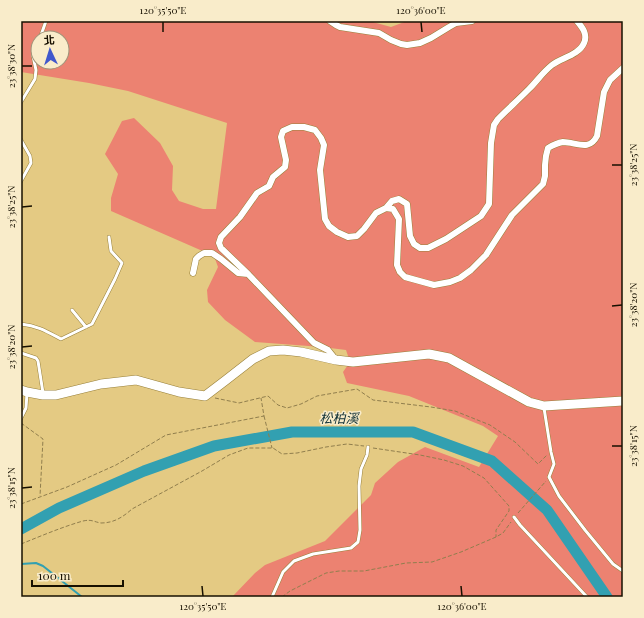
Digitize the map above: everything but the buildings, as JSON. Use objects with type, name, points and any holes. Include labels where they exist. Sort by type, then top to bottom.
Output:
[{"type":"main road","points":[[24,391],[43,395],[56,395],[101,384],[136,380],[179,392],[205,396],[252,358],[269,351],[289,350],[353,362],[429,354],[449,358],[529,402],[544,406],[623,401]]},
{"type":"street","points":[[330,21],[340,27],[379,33],[401,44],[407,44],[420,43],[456,23],[472,21]]},
{"type":"street","points":[[336,360],[328,350],[314,343],[221,248],[219,243],[220,237],[240,217],[258,193],[269,186],[273,177],[285,167],[286,160],[281,137],[283,131],[292,127],[304,127],[315,130],[321,138],[324,145],[320,170],[325,219],[329,226],[348,237],[357,236],[376,213],[386,208],[392,201],[399,199],[407,204],[410,236],[414,244],[420,248],[428,248],[446,239],[482,216],[489,204],[491,143],[494,125],[498,119],[530,88],[542,73],[553,64],[576,51],[584,43],[584,30],[577,21]]},
{"type":"street","points":[[386,208],[393,209],[399,219],[397,265],[400,272],[405,277],[434,284],[450,282],[460,278],[471,270],[486,255],[512,215],[542,184],[545,176],[548,148],[557,143],[564,142],[586,146],[595,140],[597,136],[604,92],[610,80],[623,68]]},
{"type":"street","points":[[193,273],[196,259],[204,253],[212,253],[238,273],[248,274]]},
{"type":"lane","points":[[21,102],[34,79],[36,70]]},
{"type":"lane","points":[[21,140],[30,156],[31,163],[21,181]]},
{"type":"lane","points":[[21,324],[41,328],[61,339],[92,324],[122,263],[112,252],[109,236]]},
{"type":"lane","points":[[72,310],[86,327]]},
{"type":"lane","points":[[21,353],[36,358],[38,361],[43,395]]},
{"type":"lane","points":[[21,418],[26,408],[24,391]]},
{"type":"lane","points":[[544,406],[554,464],[549,477],[559,496],[585,530],[613,564],[623,571]]},
{"type":"lane","points":[[272,597],[283,572],[294,561],[313,554],[351,548],[358,542],[360,530],[359,486],[361,469],[367,455],[368,447]]},
{"type":"lane","points":[[514,517],[588,597]]},
{"type":"path","points":[[205,396],[239,403],[268,396],[278,405],[287,408],[301,404],[317,396],[357,389],[373,400],[454,411],[490,425],[515,442],[538,464],[551,452]]},
{"type":"path","points":[[261,398],[272,448]]},
{"type":"path","points":[[21,504],[67,487],[116,465],[166,435],[264,416]]},
{"type":"path","points":[[21,423],[43,439],[40,496]]},
{"type":"path","points":[[21,544],[83,521],[91,520],[100,523],[117,520],[132,509],[229,455],[248,448],[272,448],[282,454],[297,453],[347,444],[444,460],[463,466],[484,478],[509,506],[509,511],[496,530],[496,537]]},
{"type":"path","points":[[282,597],[290,591],[326,573],[339,571],[364,571],[406,563],[432,562],[461,552],[496,537],[503,533],[514,517],[549,477]]},
{"type":"shaded area","points":[[21,21],[369,21],[391,27],[407,21],[623,21],[623,597],[232,597],[255,573],[265,565],[325,541],[371,495],[375,483],[398,462],[425,447],[479,467],[498,436],[483,426],[409,396],[347,383],[343,372],[350,362],[346,350],[255,342],[225,320],[208,302],[207,290],[218,267],[214,256],[111,211],[111,198],[118,174],[105,154],[122,121],[134,118],[160,143],[173,166],[172,190],[179,201],[203,209],[216,209],[227,123],[128,91],[21,72]]},
{"type":"waterway","name":"松柏溪","points":[[21,529],[59,508],[144,471],[214,446],[292,432],[413,432],[492,461],[547,510],[607,597]]},
{"type":"waterway","points":[[21,564],[36,563],[43,566],[82,597]]}]
